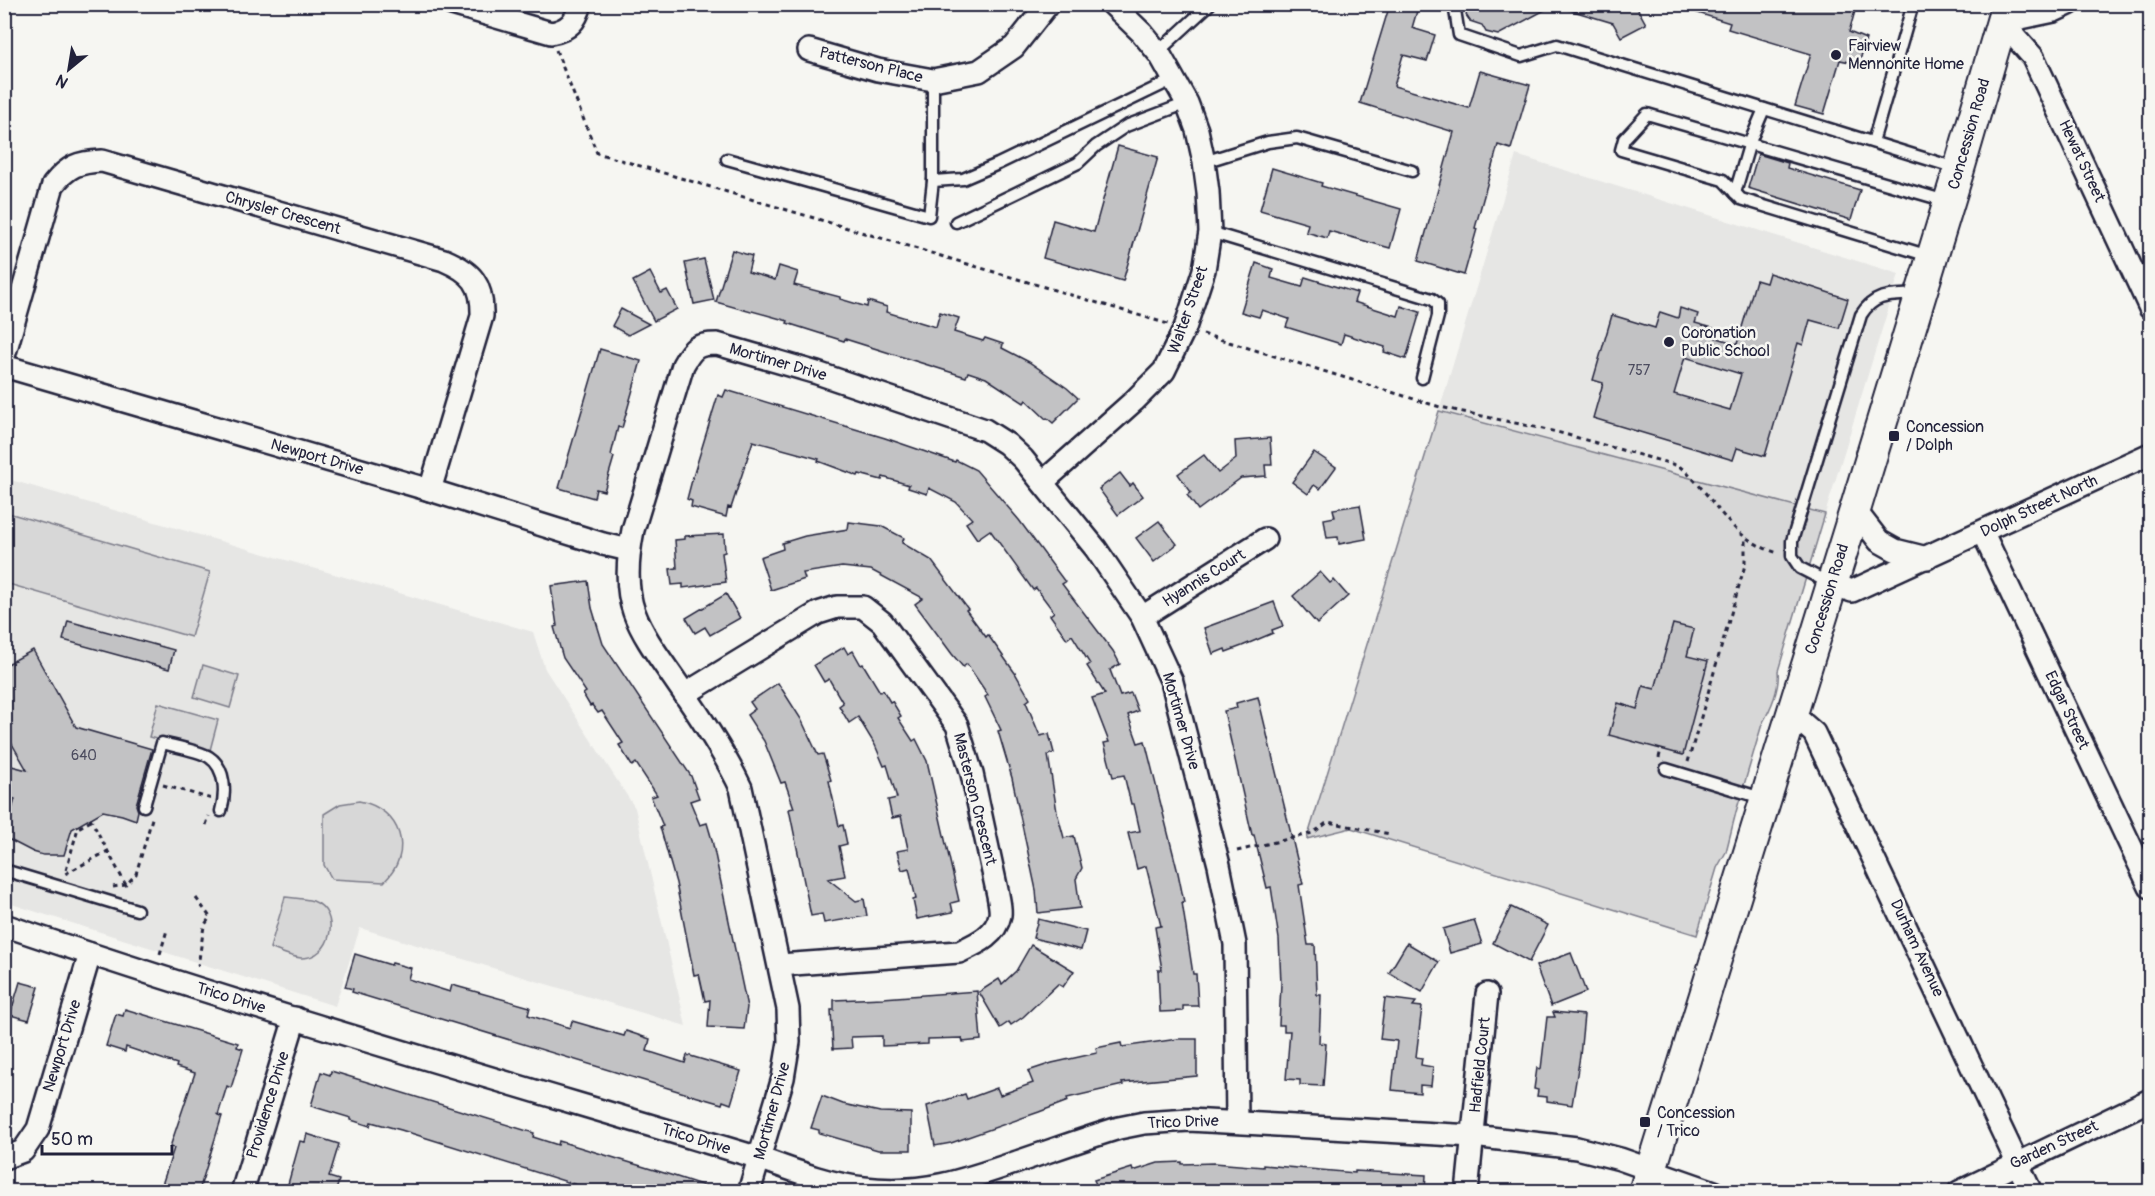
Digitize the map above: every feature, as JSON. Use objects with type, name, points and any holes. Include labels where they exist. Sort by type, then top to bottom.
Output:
[{"type":"main road","name":"Concession Road","points":[[1647,1181],[1855,510],[2004,14]]},
{"type":"street","points":[[452,4],[551,33],[573,24],[581,4]]},
{"type":"street","name":"Patterson Place","points":[[809,50],[878,70],[933,80],[979,71],[1014,47],[1048,4]]},
{"type":"street","name":"Walter Street","points":[[1043,482],[1134,401],[1164,371],[1176,351],[1188,319],[1204,270],[1210,232],[1209,192],[1204,162],[1197,130],[1187,103],[1158,51],[1112,4]]},
{"type":"street","points":[[2004,14],[2054,11],[2069,4]]},
{"type":"street","name":"Hewat Street","points":[[2004,14],[2033,57],[2151,308]]},
{"type":"street","name":"Chrysler Crescent","points":[[4,356],[53,185],[65,170],[84,162],[102,161],[444,260],[471,276],[479,288],[482,316],[430,490]]},
{"type":"street","name":"Mortimer Drive","points":[[749,1191],[783,1078],[789,1042],[788,1009],[780,965],[741,788],[727,759],[647,639],[633,610],[629,578],[629,550],[633,530],[683,365],[690,352],[702,344],[717,344],[817,373],[985,430],[1007,444],[1043,482],[1096,549],[1142,617],[1172,682],[1219,865],[1235,944],[1237,1122]]},
{"type":"street","name":"Newport Drive","points":[[4,366],[629,550]]},
{"type":"street","name":"Dolph Street North","points":[[1832,584],[1852,591],[2151,454]]},
{"type":"street","points":[[1855,510],[1879,541],[1895,550],[1927,558]]},
{"type":"street","name":"Edgar Street","points":[[1983,532],[2151,887]]},
{"type":"street","name":"Hyannis Court","points":[[1142,617],[1265,539]]},
{"type":"street","name":"Masterson Crescent","points":[[685,694],[818,613],[837,607],[863,608],[882,622],[957,725],[972,774],[998,895],[1000,915],[992,931],[984,940],[959,952],[780,965]]},
{"type":"street","name":"Durham Avenue","points":[[1791,713],[1814,733],[2031,1191]]},
{"type":"street","name":"Trico Drive","points":[[4,925],[294,1018],[759,1158],[790,1170],[863,1188],[902,1190],[932,1188],[964,1181],[1119,1128],[1144,1123],[1190,1120],[1473,1136],[1577,1148],[1620,1159],[1647,1181]]},
{"type":"street","name":"Newport Drive","points":[[4,1158],[23,1151],[38,1129],[90,954]]},
{"type":"street","name":"Hadfield Court","points":[[1467,1191],[1487,994]]},
{"type":"street","name":"Providence Drive","points":[[242,1191],[294,1018]]},
{"type":"street","name":"Garden Street","points":[[1959,1191],[2151,1100]]},
{"type":"street","points":[[1647,1181],[1714,1191]]},
{"type":"lane","points":[[1158,51],[1210,4]]},
{"type":"lane","points":[[1454,4],[1459,35],[1521,56],[1557,45],[1959,169]]},
{"type":"lane","points":[[1873,142],[1913,4]]},
{"type":"lane","points":[[933,182],[963,179],[1174,79]]},
{"type":"lane","points":[[727,159],[929,216],[933,182],[933,80]]},
{"type":"lane","points":[[956,222],[1078,164],[1096,146],[1126,126],[1187,103]]},
{"type":"lane","points":[[1735,193],[1750,142],[1764,109]]},
{"type":"lane","points":[[1932,257],[1741,199],[1723,180],[1621,150],[1624,139],[1647,114],[1732,139],[1750,142],[1949,202]]},
{"type":"lane","points":[[1204,162],[1268,142],[1297,138],[1412,171]]},
{"type":"lane","points":[[1210,232],[1431,299],[1438,304],[1438,316],[1422,378]]},
{"type":"lane","points":[[1832,584],[1800,568],[1792,556],[1792,541],[1861,315],[1868,304],[1880,298],[1921,294]]},
{"type":"lane","points":[[150,806],[162,743],[208,757],[216,764],[223,783],[224,802],[221,811]]},
{"type":"lane","points":[[1667,765],[1765,799]]},
{"type":"lane","points":[[4,870],[137,910]]},
{"type":"path","points":[[551,33],[557,55],[597,153],[1175,326]]},
{"type":"path","points":[[1197,332],[1440,407],[1557,432],[1678,466],[1693,477],[1716,509],[1745,538],[1780,554]]},
{"type":"path","points":[[1686,766],[1745,565],[1745,538]]},
{"type":"path","points":[[1661,749],[1659,758],[1667,765]]},
{"type":"path","points":[[162,784],[213,799],[206,825]]},
{"type":"path","points":[[4,827],[12,802]]},
{"type":"path","points":[[127,887],[136,874],[150,806]]},
{"type":"path","points":[[65,874],[78,828],[90,820],[127,887]]},
{"type":"path","points":[[1237,851],[1313,833],[1328,822],[1390,834]]},
{"type":"path","points":[[65,874],[108,851]]},
{"type":"path","points":[[56,871],[74,877]]},
{"type":"path","points":[[111,887],[127,887]]},
{"type":"path","points":[[196,898],[210,917],[204,926],[198,966]]},
{"type":"path","points":[[160,954],[167,930]]},
{"type":"shaded area","name":"Coronation Public School","points":[[1516,155],[1899,274],[1825,514],[1439,411]]},
{"type":"shaded area","points":[[1439,411],[1825,514],[1778,671],[1776,692],[1762,724],[1726,852],[1717,868],[1697,935],[1351,828],[1307,839]]},
{"type":"shaded area","points":[[4,478],[533,632],[545,669],[635,808],[686,1026],[360,928],[335,1006],[5,902]]},
{"type":"shaded area","points":[[5,512],[210,572],[191,637],[5,583]]},
{"type":"shaded area","points":[[203,665],[239,676],[230,708],[194,697]]},
{"type":"shaded area","points":[[158,703],[218,720],[209,754],[149,737]]},
{"type":"shaded area","points":[[359,801],[385,813],[394,822],[399,833],[401,845],[399,858],[394,870],[384,882],[332,879],[324,865],[324,814],[340,804]]},
{"type":"shaded area","points":[[285,897],[313,901],[328,915],[330,934],[320,951],[312,956],[301,958],[270,948]]},
{"type":"building","points":[[1390,4],[1419,4],[1412,28],[1435,35],[1427,61],[1403,55],[1394,86],[1469,108],[1480,71],[1530,85],[1511,149],[1498,145],[1464,275],[1418,261],[1454,132],[1360,103]]},
{"type":"building","points":[[1469,4],[1556,4],[1498,35],[1486,32],[1482,25],[1470,21],[1466,15]]},
{"type":"building","points":[[1563,4],[1635,4],[1646,24],[1621,37],[1613,23],[1563,8]]},
{"type":"building","name":"Fairview Mennonite Home","points":[[1682,4],[1857,4],[1849,32],[1866,39],[1859,64],[1840,60],[1824,114],[1795,106],[1811,54],[1728,29],[1730,23],[1682,8]]},
{"type":"building","points":[[1118,146],[1158,157],[1123,281],[1043,258],[1053,220],[1094,232]]},
{"type":"building","points":[[1758,154],[1788,163],[1787,168],[1860,190],[1851,220],[1748,188]]},
{"type":"building","points":[[1272,168],[1322,183],[1321,186],[1401,209],[1390,248],[1329,231],[1327,238],[1306,232],[1308,224],[1260,210]]},
{"type":"building","points":[[732,250],[752,256],[748,272],[775,280],[779,266],[798,272],[794,285],[867,307],[868,301],[887,307],[886,312],[936,327],[940,312],[959,318],[954,332],[983,341],[985,338],[1003,344],[1002,348],[1029,362],[1078,398],[1053,423],[1026,400],[1024,403],[986,378],[968,372],[966,377],[845,339],[844,341],[787,323],[788,321],[716,302]]},
{"type":"building","points":[[704,259],[714,300],[694,304],[685,263]]},
{"type":"building","points":[[1256,263],[1273,269],[1271,278],[1302,287],[1305,277],[1357,293],[1354,302],[1398,316],[1401,306],[1420,312],[1406,359],[1384,352],[1385,347],[1344,334],[1341,344],[1286,327],[1289,319],[1262,310],[1259,317],[1241,312]]},
{"type":"building","points":[[650,272],[661,293],[667,290],[677,309],[654,321],[633,281]]},
{"type":"building","points":[[1769,273],[1848,299],[1839,328],[1810,320],[1803,345],[1798,343],[1765,456],[1737,448],[1733,460],[1593,418],[1603,383],[1593,380],[1612,315],[1655,328],[1660,312],[1678,318],[1680,308],[1698,314],[1695,323],[1713,328],[1711,336],[1737,344],[1756,280],[1766,283]],"holes":[[[1685,357],[1741,374],[1730,410],[1674,394]]]},
{"type":"building","points":[[621,309],[649,324],[628,335],[612,326]]},
{"type":"building","points":[[600,349],[641,361],[622,428],[618,427],[611,455],[614,457],[604,491],[596,489],[594,498],[559,488]]},
{"type":"building","points":[[726,390],[885,438],[955,462],[956,460],[976,470],[1019,520],[1065,582],[1062,584],[1113,651],[1120,664],[1110,670],[1120,696],[1131,693],[1138,711],[1128,715],[1138,743],[1145,741],[1178,873],[1193,974],[1196,974],[1198,1006],[1183,1006],[1183,1011],[1160,1012],[1158,970],[1162,970],[1155,927],[1161,926],[1146,866],[1137,869],[1128,833],[1140,831],[1134,804],[1131,804],[1124,775],[1113,777],[1104,743],[1109,742],[1092,698],[1105,694],[1087,666],[1090,664],[1072,635],[1067,639],[1050,615],[1054,612],[1036,588],[1033,590],[990,530],[977,539],[966,523],[972,519],[956,502],[929,488],[927,494],[908,488],[909,485],[883,477],[882,480],[859,474],[858,476],[818,461],[819,459],[753,441],[726,517],[691,507],[692,501],[687,499],[692,480],[718,395],[723,397]]},
{"type":"building","points":[[1270,438],[1272,465],[1265,465],[1266,476],[1241,478],[1198,510],[1187,495],[1191,492],[1178,474],[1204,455],[1218,473],[1236,459],[1235,441]]},
{"type":"building","points":[[1314,452],[1336,467],[1320,489],[1314,485],[1308,494],[1292,482]]},
{"type":"building","points":[[1120,473],[1130,486],[1133,483],[1143,496],[1118,515],[1099,489]]},
{"type":"building","points":[[1360,505],[1366,539],[1339,544],[1338,537],[1327,538],[1324,519],[1335,517],[1333,509]]},
{"type":"building","points":[[1159,521],[1177,544],[1154,562],[1136,538]]},
{"type":"building","points":[[849,522],[881,526],[904,538],[902,543],[931,560],[1015,673],[1030,699],[1026,702],[1040,736],[1049,734],[1054,753],[1048,755],[1057,812],[1064,838],[1074,836],[1082,868],[1076,879],[1080,908],[1038,913],[1036,890],[1012,778],[998,731],[1001,730],[985,697],[988,695],[967,664],[963,667],[915,604],[923,598],[871,570],[842,567],[803,573],[805,579],[771,590],[760,557],[783,549],[782,543],[805,536],[848,529]]},
{"type":"building","points":[[724,534],[725,552],[722,553],[726,582],[683,588],[683,584],[672,585],[670,569],[677,568],[675,540],[685,539],[685,536]]},
{"type":"building","points":[[1320,572],[1330,583],[1334,580],[1348,596],[1317,624],[1293,596]]},
{"type":"building","points":[[588,581],[592,608],[603,644],[691,776],[699,798],[690,801],[700,825],[707,823],[712,840],[747,1007],[744,1029],[708,1027],[710,1000],[705,1001],[699,974],[694,975],[676,883],[660,827],[663,826],[651,797],[657,795],[636,763],[632,766],[619,745],[623,743],[602,711],[598,713],[592,705],[590,706],[583,694],[586,692],[563,658],[554,627],[557,626],[551,586]]},
{"type":"building","points":[[726,594],[740,618],[710,635],[705,627],[695,633],[686,618]]},
{"type":"building","points":[[1274,602],[1283,626],[1272,630],[1273,633],[1242,646],[1213,654],[1204,628]]},
{"type":"building","points":[[68,621],[174,650],[169,669],[63,640]]},
{"type":"building","points":[[1673,624],[1694,629],[1687,656],[1708,661],[1683,755],[1609,735],[1618,703],[1637,709],[1643,686],[1655,689]]},
{"type":"building","points":[[844,647],[848,654],[853,651],[880,692],[883,690],[890,702],[892,701],[901,716],[898,718],[913,741],[916,739],[927,761],[959,901],[951,903],[953,912],[917,919],[913,900],[916,899],[909,868],[902,870],[897,851],[908,849],[901,816],[892,818],[888,800],[897,798],[887,765],[884,766],[875,745],[858,717],[849,723],[839,706],[843,703],[829,679],[824,682],[814,665]]},
{"type":"building","points":[[33,650],[76,727],[152,749],[136,805],[138,811],[136,820],[103,811],[72,829],[64,855],[43,855],[33,852],[4,837],[15,799],[4,796],[4,764],[27,770],[4,730],[4,666]]},
{"type":"building","points":[[778,683],[801,719],[818,755],[823,754],[831,780],[829,781],[839,826],[843,825],[847,844],[839,846],[845,876],[828,879],[856,901],[864,899],[867,916],[824,923],[822,914],[811,916],[789,809],[794,808],[785,782],[781,783],[764,741],[747,715],[755,709],[750,702]]},
{"type":"building","points":[[1258,697],[1303,884],[1299,885],[1308,945],[1315,945],[1317,995],[1321,995],[1319,1043],[1326,1044],[1323,1086],[1300,1085],[1300,1080],[1286,1079],[1290,1031],[1284,1031],[1284,1025],[1279,1025],[1281,983],[1279,939],[1271,887],[1267,888],[1254,835],[1252,835],[1224,711],[1237,708],[1236,703]]},
{"type":"building","points":[[1511,907],[1548,925],[1529,962],[1493,943]]},
{"type":"building","points":[[1038,919],[1086,931],[1081,950],[1033,938]]},
{"type":"building","points":[[1474,920],[1482,944],[1450,953],[1443,929]]},
{"type":"building","points":[[1407,943],[1439,962],[1422,992],[1389,973]]},
{"type":"building","points":[[1031,945],[1074,971],[1063,987],[1058,984],[1023,1017],[1011,1025],[1009,1022],[1000,1028],[979,992],[999,979],[1002,984],[1016,971]]},
{"type":"building","points":[[1571,953],[1586,992],[1551,1006],[1536,966]]},
{"type":"building","points":[[355,954],[391,965],[392,963],[411,968],[408,979],[450,992],[452,985],[530,1007],[528,1015],[570,1028],[572,1021],[624,1036],[626,1031],[650,1039],[647,1051],[685,1063],[687,1055],[741,1071],[731,1104],[723,1101],[722,1104],[691,1095],[352,992],[353,989],[345,987]]},
{"type":"building","points":[[20,982],[39,987],[29,1020],[10,1015]]},
{"type":"building","points":[[977,991],[981,1040],[963,1042],[962,1038],[928,1039],[928,1044],[882,1046],[882,1036],[851,1037],[852,1048],[833,1049],[831,1010],[834,1010],[834,1000]]},
{"type":"building","points":[[1385,998],[1416,1002],[1413,1006],[1422,1007],[1416,1057],[1422,1058],[1421,1065],[1433,1067],[1431,1086],[1420,1085],[1420,1093],[1392,1090],[1397,1041],[1380,1039]]},
{"type":"building","points":[[125,1009],[238,1043],[237,1047],[243,1049],[231,1088],[227,1086],[218,1115],[222,1116],[199,1191],[160,1191],[174,1148],[170,1147],[195,1073],[176,1067],[177,1064],[126,1047],[125,1052],[106,1046],[116,1014],[123,1016]]},
{"type":"building","points":[[1553,1012],[1584,1015],[1572,1105],[1547,1101],[1547,1097],[1537,1096],[1538,1090],[1534,1089],[1537,1068],[1541,1069],[1547,1017],[1555,1017]]},
{"type":"building","points":[[1178,1039],[1197,1039],[1197,1076],[1122,1083],[1123,1085],[1067,1098],[1068,1101],[1039,1112],[951,1143],[935,1146],[927,1106],[965,1094],[967,1099],[997,1088],[1000,1095],[1033,1083],[1028,1071],[1097,1053],[1096,1048],[1121,1043],[1122,1047]]},
{"type":"building","points":[[331,1071],[534,1133],[533,1137],[558,1145],[559,1141],[674,1176],[711,1188],[711,1191],[596,1191],[401,1130],[371,1122],[370,1126],[351,1120],[351,1118],[311,1106],[321,1072],[330,1075]]},
{"type":"building","points":[[822,1096],[843,1104],[880,1112],[911,1113],[911,1150],[878,1150],[819,1133],[819,1130],[811,1128]]},
{"type":"building","points":[[307,1134],[339,1144],[329,1177],[339,1180],[336,1191],[313,1191],[288,1184],[300,1141],[305,1142]]},
{"type":"building","points":[[1182,1162],[1182,1164],[1214,1163],[1263,1167],[1263,1165],[1355,1173],[1355,1171],[1426,1175],[1425,1191],[1366,1187],[1366,1191],[1099,1191],[1094,1180],[1132,1168],[1133,1171],[1158,1163]]},
{"type":"place","name":"Fairview Mennonite Home","points":[[1836,55]]},
{"type":"place","name":"Coronation Public School","points":[[1669,342]]},
{"type":"place","name":"Concession / Dolph","points":[[1894,436]]},
{"type":"place","name":"Concession / Trico","points":[[1645,1122]]}]
